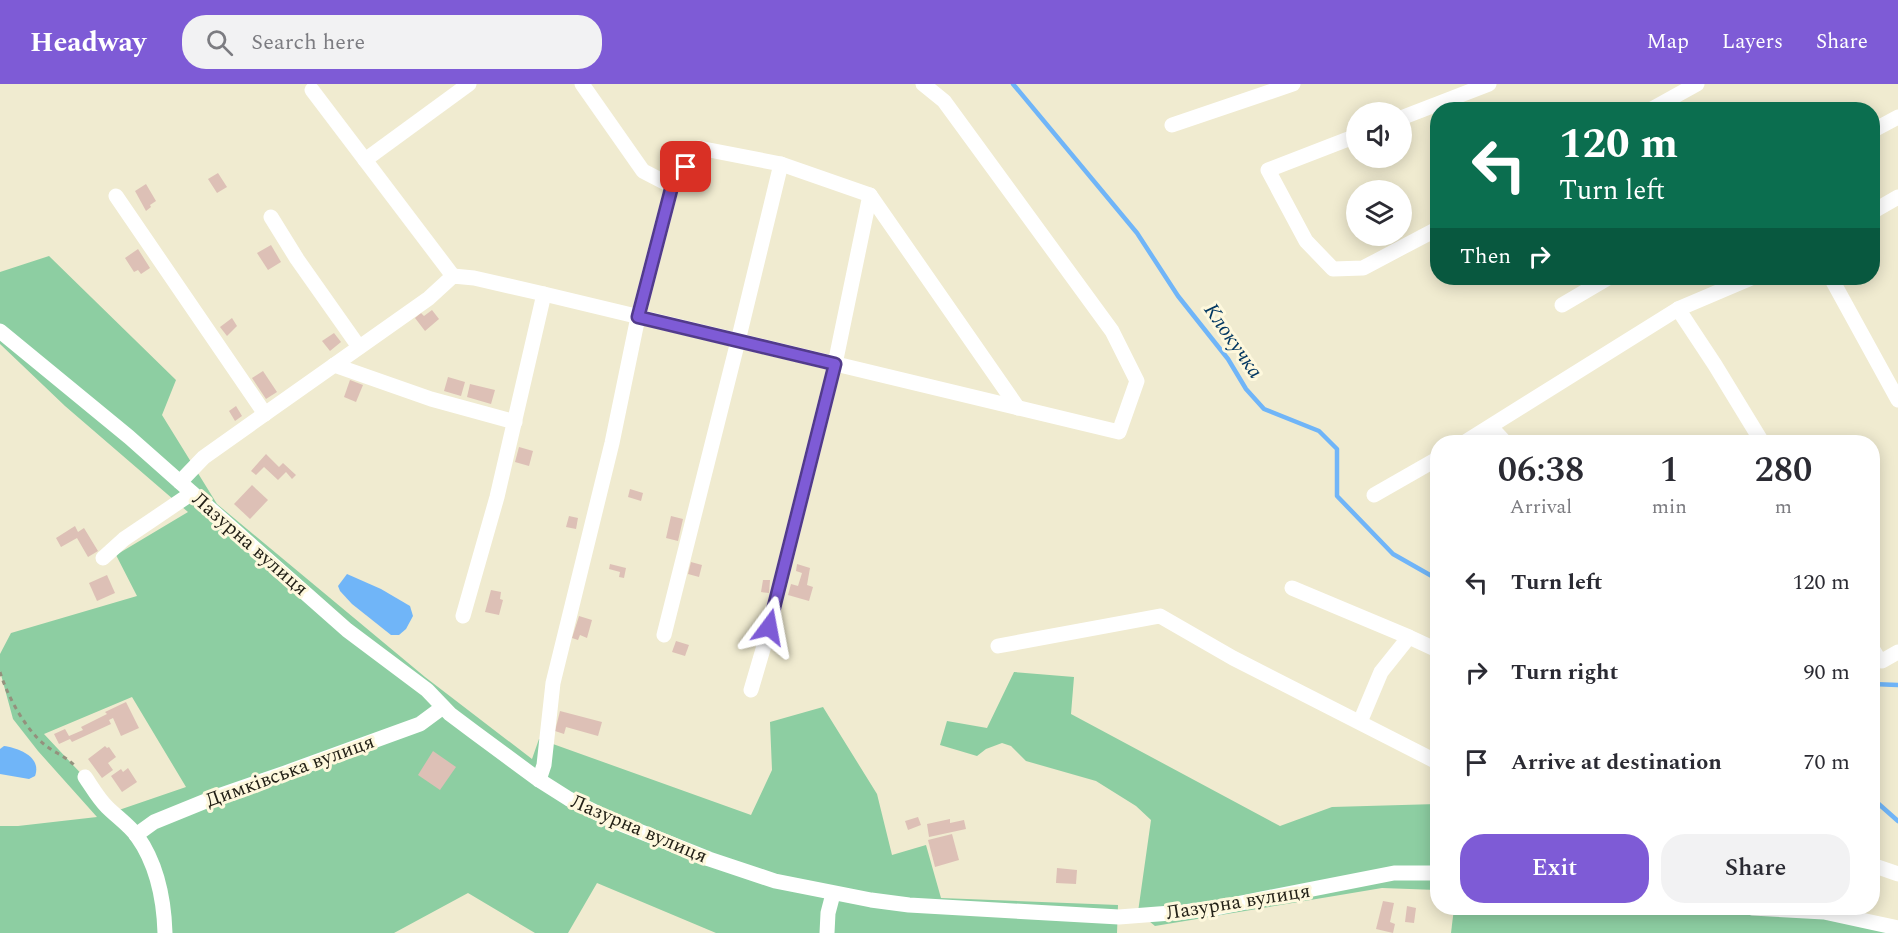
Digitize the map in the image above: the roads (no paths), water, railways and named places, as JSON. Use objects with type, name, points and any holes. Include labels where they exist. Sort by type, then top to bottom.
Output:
[{"type":"street","points":[[365,160],[469,84]]},
{"type":"street","points":[[582,84],[643,171],[672,186]]},
{"type":"street","points":[[312,90],[453,276],[474,278],[544,294],[1119,432],[1137,381],[1112,331],[944,101],[923,84]]},
{"type":"street","points":[[1172,125],[1293,84]]},
{"type":"street","points":[[1442,102],[1489,84]]},
{"type":"street","points":[[1664,102],[1697,84]]},
{"type":"street","points":[[1412,114],[1430,107]]},
{"type":"street","points":[[1880,127],[1898,117]]},
{"type":"street","points":[[1346,140],[1268,170],[1306,241],[1333,270],[1363,268],[1430,234]]},
{"type":"street","points":[[539,780],[544,765],[553,683],[612,443],[638,317],[672,186],[699,148],[781,164],[870,195],[1018,408]]},
{"type":"street","points":[[664,635],[781,164]]},
{"type":"street","points":[[751,690],[766,639],[835,364],[870,195]]},
{"type":"street","points":[[116,196],[265,414]]},
{"type":"street","points":[[1880,208],[1898,198]]},
{"type":"street","points":[[271,217],[297,259],[359,347]]},
{"type":"street","points":[[180,482],[204,457],[429,298],[453,276]]},
{"type":"street","points":[[1562,305],[1596,285]]},
{"type":"street","points":[[1477,435],[1678,309],[1735,285]]},
{"type":"street","points":[[1835,285],[1898,400]]},
{"type":"street","points":[[463,616],[497,497],[544,294]]},
{"type":"street","points":[[1678,309],[1757,435]]},
{"type":"street","name":"Лазурна вулиця","points":[[0,331],[112,422],[341,625],[427,690],[443,707],[539,780],[569,799],[610,820],[709,859],[775,881],[833,894],[891,903],[1119,917],[1221,907],[1394,873],[1430,873]]},
{"type":"street","points":[[334,365],[431,399],[515,422]]},
{"type":"street","points":[[1491,427],[1498,435]]},
{"type":"street","points":[[1374,495],[1430,463]]},
{"type":"street","points":[[103,558],[124,539],[192,493]]},
{"type":"street","points":[[1292,588],[1430,646]]},
{"type":"street","points":[[998,646],[1160,616],[1233,658],[1430,758]]},
{"type":"street","points":[[1360,722],[1381,672],[1409,636]]},
{"type":"street","points":[[1880,660],[1882,661],[1898,652]]},
{"type":"street","name":"Димківська вулиця","points":[[136,835],[154,822],[218,796],[402,731],[428,720],[443,707]]},
{"type":"street","points":[[85,777],[102,801],[136,835],[142,845],[160,889],[165,933]]},
{"type":"street","points":[[1880,868],[1898,874]]},
{"type":"street","points":[[827,933],[828,913],[833,894]]},
{"type":"street","points":[[1836,915],[1898,928]]},
{"type":"water","points":[[347,574],[381,589],[410,606],[413,616],[406,629],[399,635],[391,635],[352,604],[338,586]]},
{"type":"water","points":[[4,746],[28,755],[35,764],[35,776],[29,779],[0,774],[0,749]]},
{"type":"waterway","name":"Клокучка","points":[[1013,84],[1137,233],[1178,296],[1228,359],[1246,389],[1264,409],[1319,431],[1337,449],[1337,496],[1393,554],[1430,575]]},
{"type":"waterway","points":[[1880,684],[1898,685]]},
{"type":"waterway","name":"Клокучка","points":[[1880,805],[1898,821]]}]
